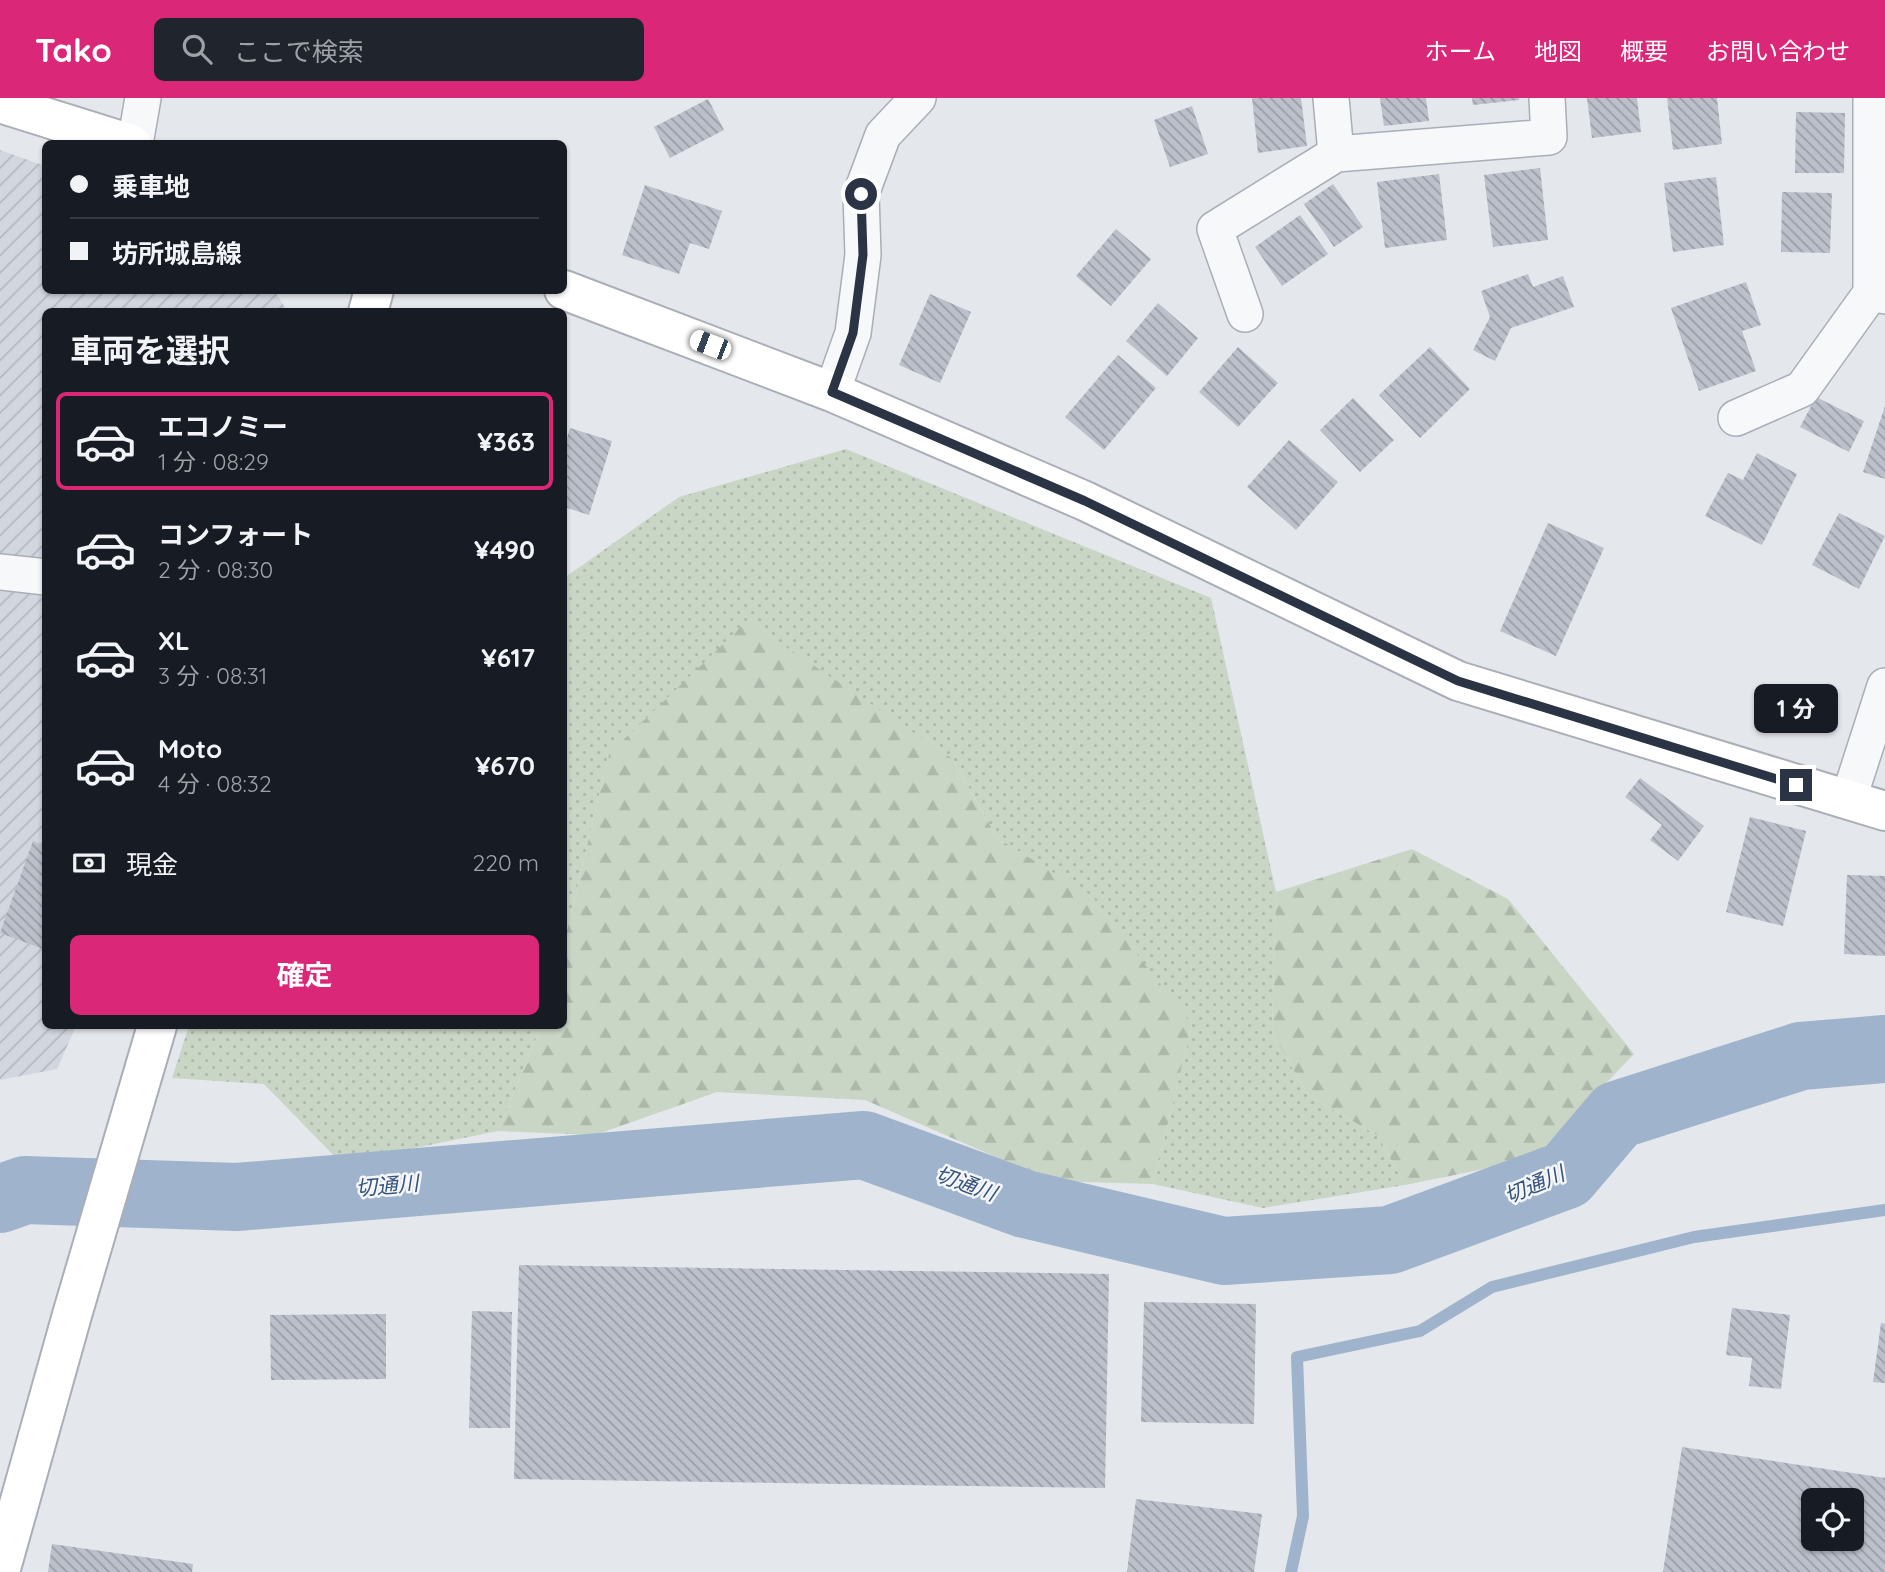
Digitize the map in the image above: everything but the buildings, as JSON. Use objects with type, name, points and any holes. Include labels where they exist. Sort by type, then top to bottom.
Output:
[{"type":"main road","points":[[0,103],[120,140]]},
{"type":"main road","points":[[567,291],[832,392],[1085,501],[1458,681],[1885,811]]},
{"type":"main road","points":[[0,1572],[157,1029]]},
{"type":"street","points":[[134,140],[143,98]]},
{"type":"street","points":[[832,392],[853,333],[863,255],[861,194],[883,135],[918,98]]},
{"type":"street","points":[[1331,98],[1336,154]]},
{"type":"street","points":[[1245,314],[1215,229],[1336,154],[1549,137],[1546,98]]},
{"type":"street","points":[[1736,418],[1802,389],[1878,294],[1871,98]]},
{"type":"street","points":[[0,572],[42,577]]},
{"type":"street","points":[[1848,801],[1885,686]]},
{"type":"shaded area","points":[[0,150],[42,165],[42,294],[277,294],[285,308],[42,308],[42,1029],[75,1029],[57,1069],[0,1080]]},
{"type":"green space","points":[[846,449],[1211,598],[1276,892],[1272,1033],[1308,1095],[1378,1136],[1405,1185],[1263,1208],[1153,1184],[1192,1025],[1092,897],[997,838],[953,759],[609,754],[567,930],[567,576],[679,497]]},
{"type":"green space","points":[[747,621],[953,759],[997,838],[1092,896],[1192,1025],[1153,1184],[1051,1181],[865,1100],[717,1092],[595,1135],[498,1131],[540,1029],[567,1029],[567,930],[609,754]]},
{"type":"green space","points":[[1412,849],[1508,899],[1634,1054],[1533,1159],[1405,1185],[1378,1136],[1308,1095],[1272,1033],[1276,892]]},
{"type":"green space","points":[[188,1029],[540,1029],[498,1131],[341,1163],[264,1084],[172,1078]]},
{"type":"waterway","name":"切通川","points":[[0,1199],[25,1190],[237,1197],[864,1145],[1025,1204],[1224,1251],[1390,1240],[1566,1175],[1617,1115],[1801,1056],[1885,1049]]},
{"type":"waterway","points":[[1291,1572],[1303,1516],[1297,1357],[1420,1331],[1492,1287],[1694,1237],[1885,1210]]},
{"type":"route","points":[[861,194],[863,255],[853,333],[832,392],[1085,501],[1458,681],[1796,785]]}]
